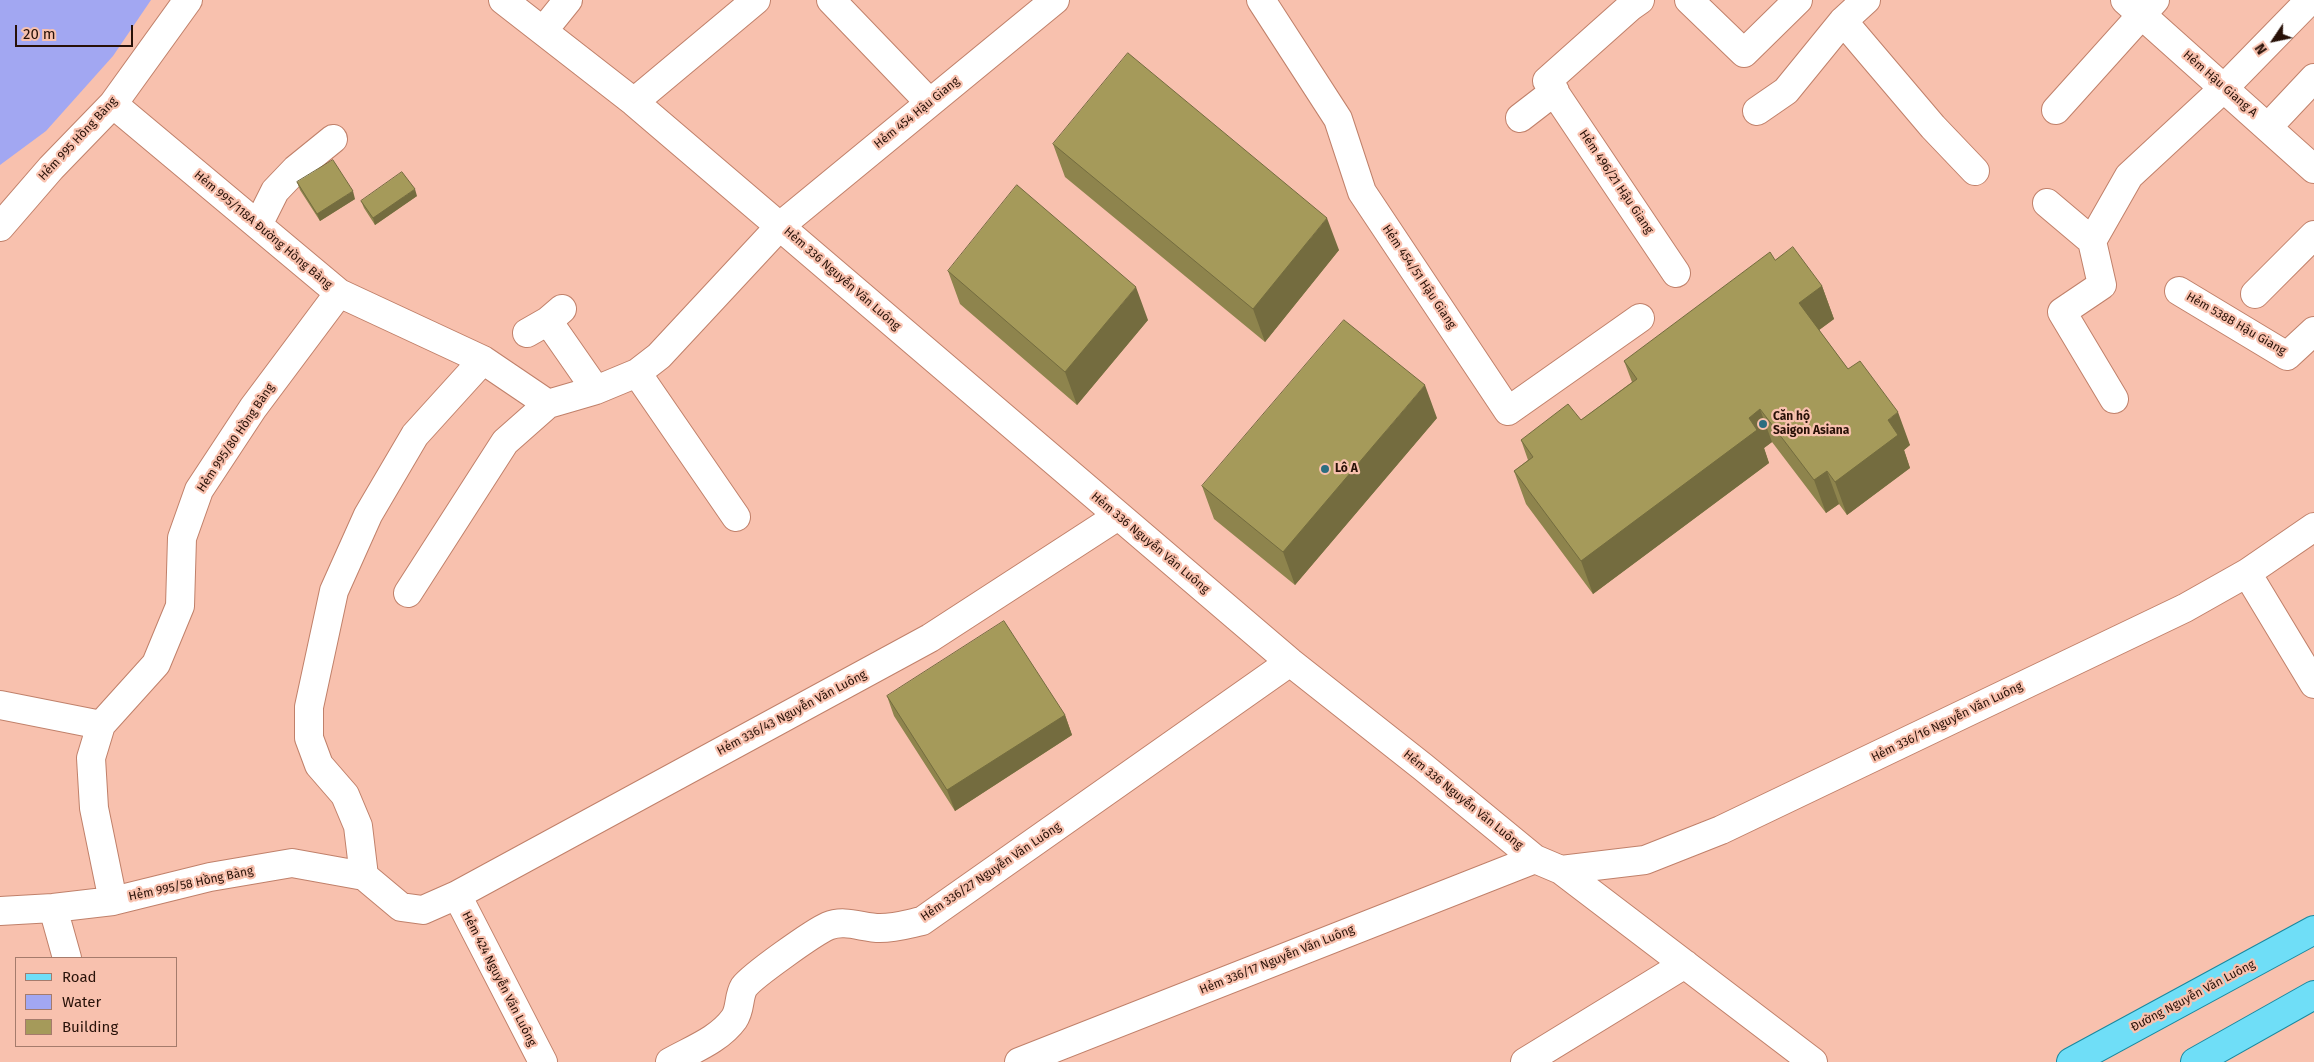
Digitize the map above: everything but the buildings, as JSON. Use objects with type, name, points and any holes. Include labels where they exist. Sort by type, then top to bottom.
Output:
[{"type":"main road","name":"Đường Nguyễn Văn Luông","points":[[2071,1062],[2314,930]]},
{"type":"main road","points":[[2195,1062],[2314,995]]},
{"type":"street","name":"Hẻm 995 Hồng Bàng","points":[[0,227],[51,168],[112,104],[188,0]]},
{"type":"street","name":"Hẻm 336 Nguyễn Văn Luông","points":[[504,0],[634,102],[1290,662],[1535,858],[1561,870],[1814,1062]]},
{"type":"street","points":[[543,31],[568,0]]},
{"type":"street","points":[[634,102],[756,0]]},
{"type":"street","points":[[831,0],[929,102]]},
{"type":"street","name":"Hẻm 454 Hậu Giang","points":[[548,404],[596,390],[637,373],[659,356],[780,226],[1055,0]]},
{"type":"street","name":"Hẻm 454/51 Hậu Giang","points":[[1260,0],[1338,119],[1362,192],[1508,410],[1640,318]]},
{"type":"street","points":[[1689,0],[1744,53],[1798,0]]},
{"type":"street","points":[[1757,111],[1786,91],[1843,21],[1866,0]]},
{"type":"street","points":[[2092,240],[2129,176],[2224,88],[2310,0]]},
{"type":"street","points":[[1520,118],[1555,91],[1547,81],[1631,2]]},
{"type":"street","points":[[2056,110],[2141,5]]},
{"type":"street","name":"Hẻm Hậu Giang A","points":[[2141,5],[2224,88],[2314,169]]},
{"type":"street","points":[[1843,21],[1933,127],[1975,171]]},
{"type":"street","points":[[2268,127],[2314,78]]},
{"type":"street","name":"Hẻm 496/21 Hậu Giang","points":[[1555,91],[1676,273]]},
{"type":"street","name":"Hẻm 995/118A Đường Hồng Bàng","points":[[112,104],[339,293],[482,360],[548,404]]},
{"type":"street","points":[[258,225],[275,191],[296,168],[333,139]]},
{"type":"street","points":[[2047,203],[2092,240],[2102,286],[2062,312],[2114,399]]},
{"type":"street","points":[[2255,294],[2314,235]]},
{"type":"street","name":"Hẻm 538B Hậu Giang","points":[[2179,291],[2288,356],[2314,331]]},
{"type":"street","name":"Hẻm 995/80 Hồng Bàng","points":[[113,901],[94,808],[91,758],[101,725],[156,664],[177,614],[180,606],[182,538],[199,490],[253,408],[339,293]]},
{"type":"street","points":[[546,321],[596,390]]},
{"type":"street","points":[[364,876],[358,826],[352,810],[345,795],[319,765],[309,738],[309,707],[334,591],[368,515],[415,435],[482,360]]},
{"type":"street","points":[[637,373],[736,517]]},
{"type":"street","points":[[408,593],[506,442],[548,404]]},
{"type":"street","name":"Hẻm 336/43 Nguyễn Văn Luông","points":[[456,895],[930,638],[1118,516]]},
{"type":"street","name":"Hẻm 336/16 Nguyễn Văn Luông","points":[[1561,870],[1645,860],[1721,830],[2184,608],[2247,573],[2314,527]]},
{"type":"street","points":[[2247,573],[2314,684]]},
{"type":"street","name":"Hẻm 336/27 Nguyễn Văn Luông","points":[[670,1062],[721,1032],[734,1019],[740,1007],[740,995],[750,980],[816,932],[840,922],[878,928],[896,928],[922,921],[1290,662]]},
{"type":"street","points":[[0,705],[101,725]]},
{"type":"street","name":"Hẻm 336/17 Nguyễn Văn Luông","points":[[1019,1062],[1535,858]]},
{"type":"street","name":"Hẻm 995/58 Hồng Bàng","points":[[0,911],[53,908],[113,901],[210,877],[292,863],[364,876],[401,907],[423,910],[456,895]]},
{"type":"street","name":"Hẻm 424 Nguyễn Văn Luông","points":[[456,895],[543,1062]]},
{"type":"street","points":[[53,908],[67,957]]},
{"type":"street","points":[[1525,1062],[1685,964]]},
{"type":"water","points":[[0,0],[151,0],[113,56],[46,131],[0,165]]},
{"type":"place","name":"Căn hộ Saigon Asiana","points":[[1763,424]]},
{"type":"place","name":"Lô A","points":[[1325,469]]}]
